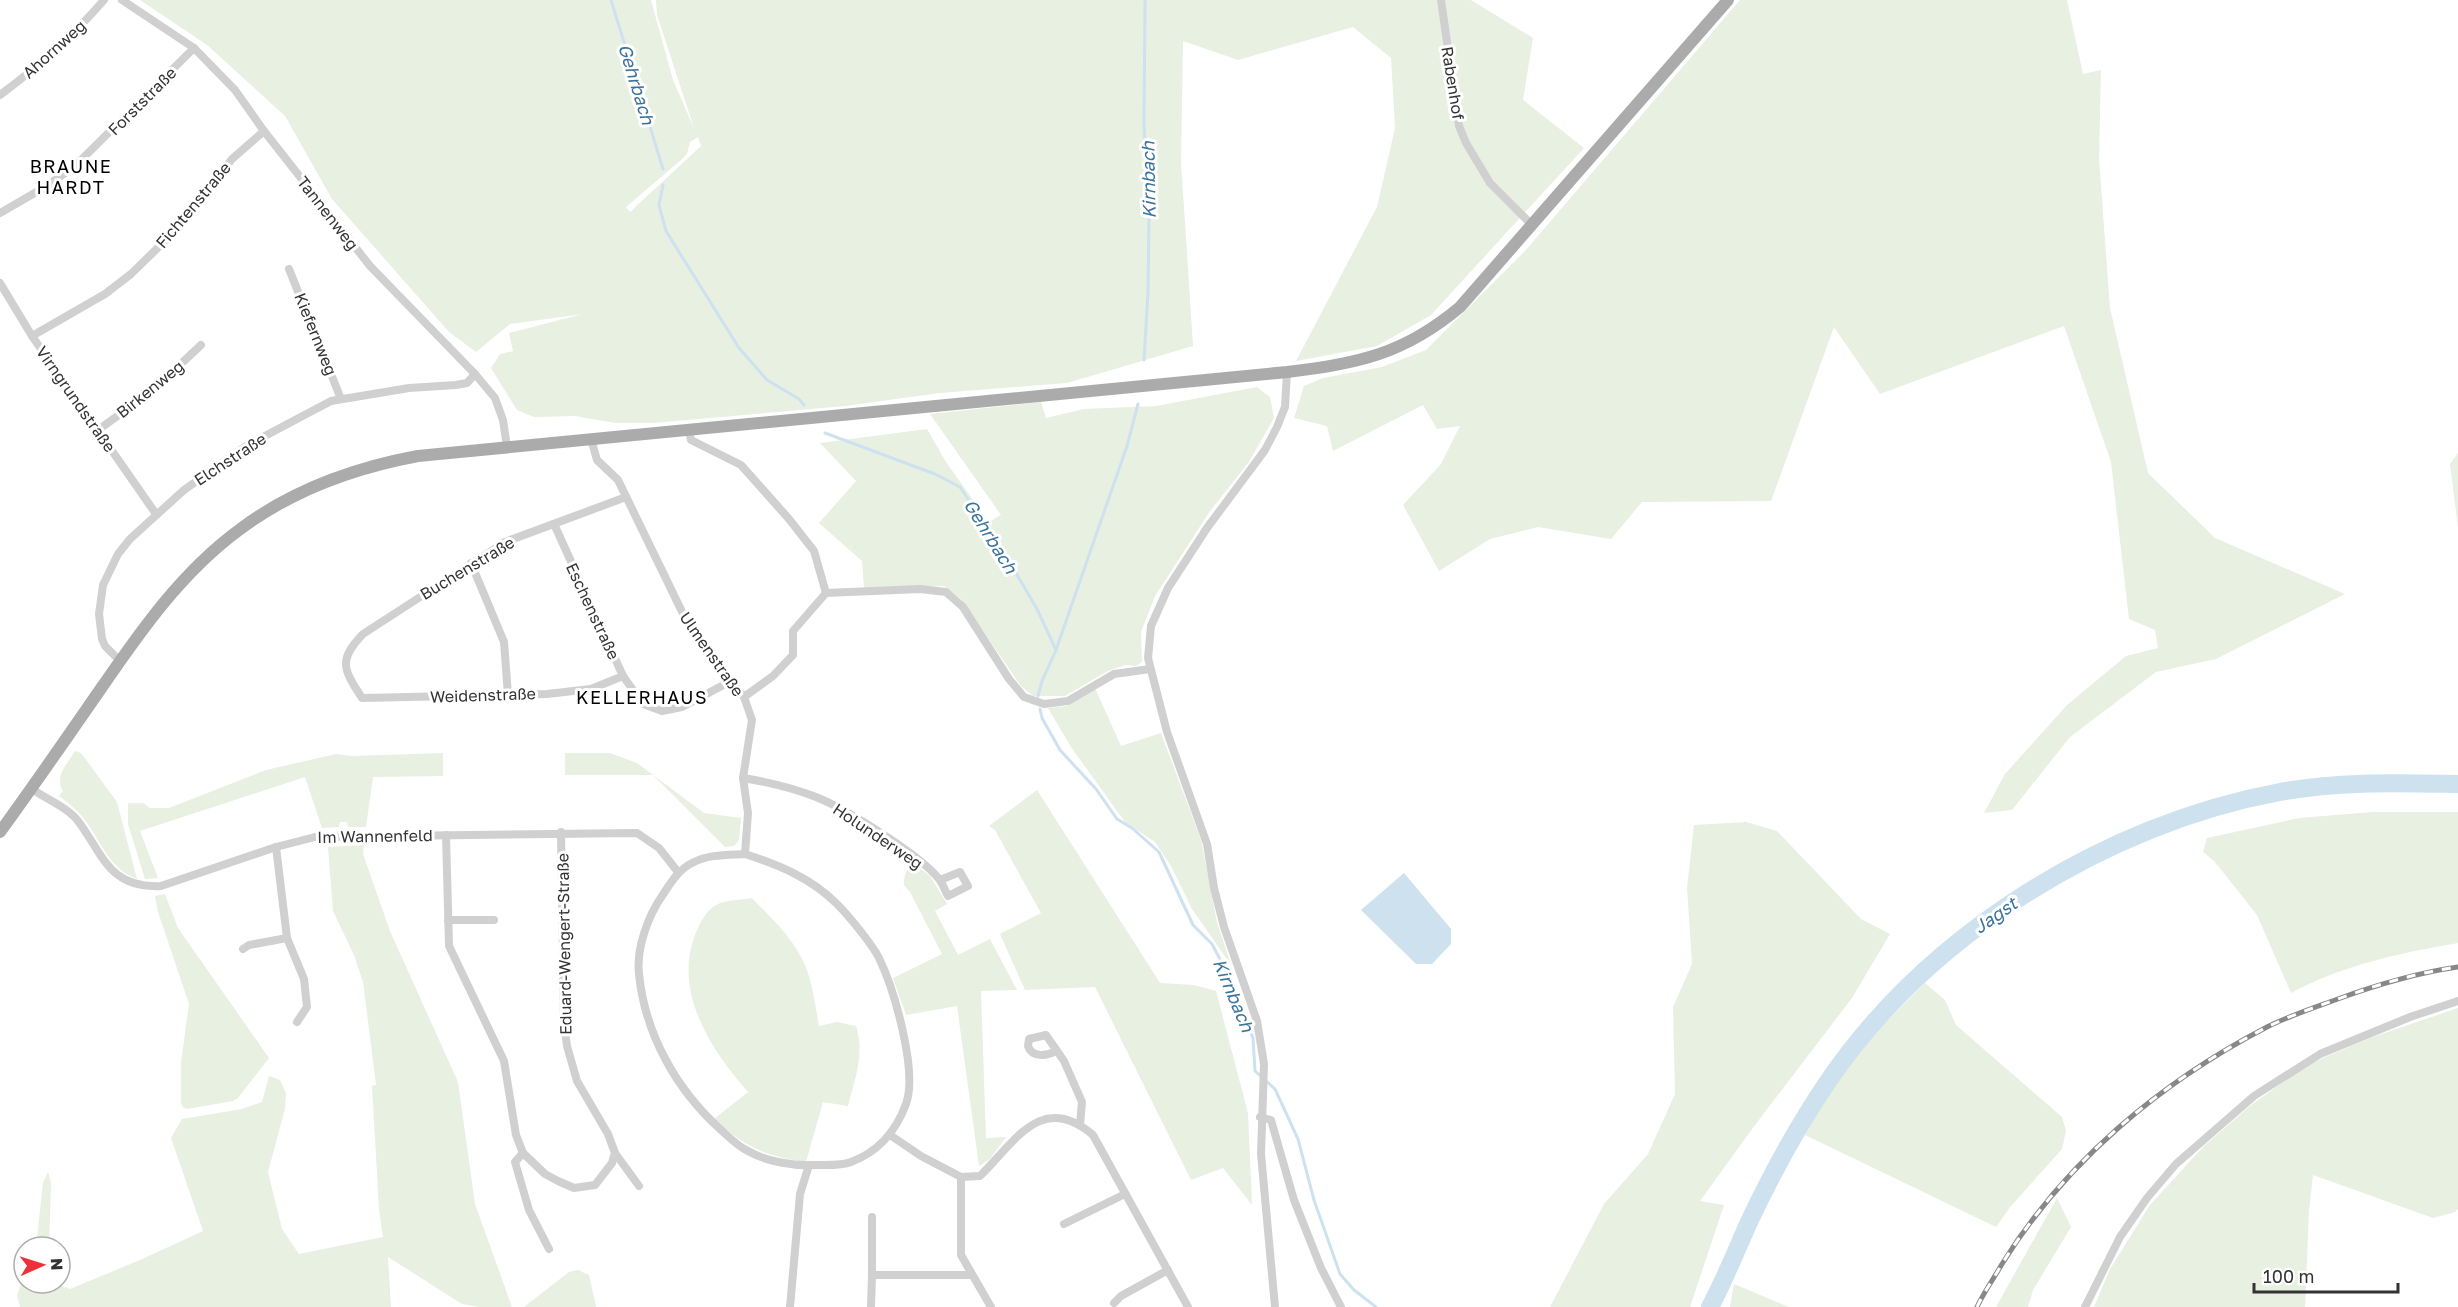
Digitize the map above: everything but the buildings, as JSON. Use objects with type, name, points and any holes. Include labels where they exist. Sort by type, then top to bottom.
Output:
[{"type":"main road","points":[[0,832],[157,609],[190,573],[239,530],[294,495],[324,481],[386,462],[418,456],[1287,372],[1352,363],[1391,351],[1420,337],[1460,308],[1728,0]]},
{"type":"street","name":"Ahornweg","points":[[0,95],[33,71],[87,20],[104,0]]},
{"type":"street","name":"Tannenweg","points":[[122,0],[194,48],[235,90],[264,131],[370,266],[475,374],[495,398],[499,406],[507,447]]},
{"type":"street","name":"Rabenhof","points":[[1441,0],[1460,126],[1490,183],[1532,224]]},
{"type":"street","name":"Forststraße","points":[[0,213],[75,166],[194,48]]},
{"type":"street","name":"Fichtenstraße","points":[[32,336],[105,294],[131,274],[177,230],[232,159],[264,131]]},
{"type":"street","name":"Kiefernweg","points":[[290,269],[341,399]]},
{"type":"street","name":"Virngrundstraße","points":[[0,283],[32,336],[156,514]]},
{"type":"street","name":"Birkenweg","points":[[98,430],[152,391],[201,345]]},
{"type":"street","points":[[1275,1307],[1261,1154],[1260,1117],[1264,1064],[1257,1021],[1224,927],[1214,888],[1207,844],[1167,732],[1150,669],[1149,640],[1158,609],[1187,557],[1265,450],[1285,407],[1287,372]]},
{"type":"street","name":"Elchstraße","points":[[120,662],[105,646],[102,639],[99,614],[103,585],[118,554],[156,514],[183,490],[246,446],[332,401],[418,387],[456,386],[467,383],[475,374]]},
{"type":"street","points":[[688,430],[691,440],[741,465],[789,519],[814,551],[826,592]]},
{"type":"street","name":"Ulmenstraße","points":[[591,439],[597,460],[618,480],[687,622],[744,697],[752,720],[744,778],[748,813],[745,854]]},
{"type":"street","name":"Buchenstraße","points":[[350,679],[345,663],[348,649],[363,634],[505,542],[626,497]]},
{"type":"street","name":"Eschenstraße","points":[[554,524],[623,676],[643,704],[662,711],[682,707],[731,681]]},
{"type":"street","points":[[471,563],[504,642],[508,694]]},
{"type":"street","points":[[744,697],[773,676],[793,655],[793,630],[826,592],[920,589],[946,592],[963,607],[1009,679],[1024,697],[1044,704],[1068,700],[1114,674],[1150,669]]},
{"type":"street","name":"Weidenstraße","points":[[350,679],[362,698],[591,689],[623,676]]},
{"type":"street","name":"Holunderweg","points":[[744,778],[815,796],[841,808],[907,851],[940,880]]},
{"type":"street","name":"Im Wannenfeld","points":[[32,789],[77,819],[105,865],[125,879],[145,887],[161,886],[276,847],[315,837],[561,832],[637,833],[659,848],[678,872]]},
{"type":"street","name":"Eduard-Wengert-Straße","points":[[561,832],[564,1023],[567,1046],[577,1081],[608,1134],[615,1153],[639,1186]]},
{"type":"street","points":[[446,835],[449,946],[504,1061],[516,1136],[523,1153],[545,1174],[574,1188],[595,1185],[612,1163],[615,1153]]},
{"type":"street","points":[[276,847],[288,938],[304,979],[307,1006],[297,1022]]},
{"type":"street","points":[[745,854],[800,874],[837,904],[878,955],[894,992],[908,1074],[906,1102],[890,1135],[869,1154],[848,1163],[809,1166],[773,1160],[749,1152],[698,1108],[671,1071],[654,1035],[638,972],[641,948],[654,908],[678,872],[690,863],[710,856],[745,854]]},
{"type":"street","points":[[448,920],[494,920]]},
{"type":"street","points":[[243,949],[249,945],[288,938]]},
{"type":"street","points":[[2085,1307],[2120,1237],[2147,1198],[2176,1164],[2254,1096],[2289,1071],[2320,1054],[2410,1017],[2458,1001]]},
{"type":"street","points":[[1056,1051],[1064,1061],[1082,1102],[1080,1125]]},
{"type":"street","points":[[1260,1117],[1271,1120],[1294,1200],[1321,1268],[1341,1307]]},
{"type":"street","points":[[890,1135],[921,1156],[961,1177],[980,1176],[1022,1131],[1039,1119],[1059,1118],[1080,1125],[1093,1135],[1188,1307]]},
{"type":"street","points":[[523,1153],[515,1162],[529,1209],[549,1249]]},
{"type":"street","points":[[790,1307],[800,1194],[809,1166]]},
{"type":"street","points":[[961,1177],[961,1255],[991,1307]]},
{"type":"street","points":[[1064,1224],[1125,1194]]},
{"type":"street","points":[[871,1307],[872,1217]]},
{"type":"street","points":[[1114,1303],[1121,1296],[1168,1270]]},
{"type":"street","points":[[872,1275],[971,1275]]},
{"type":"green space","points":[[140,0],[651,0],[673,80],[694,128],[657,15],[656,0],[1471,0],[1533,38],[1523,100],[1584,148],[1431,315],[1377,346],[1296,361],[1377,207],[1395,128],[1391,58],[1353,27],[1238,60],[1183,41],[1181,162],[1193,346],[1067,383],[940,393],[845,406],[653,423],[615,423],[575,416],[534,417],[517,410],[491,368],[500,354],[513,351],[509,333],[583,314],[510,324],[476,352],[449,332],[332,199],[285,116],[207,45]],"holes":[[[698,137],[701,146],[630,212],[626,207],[687,154],[690,142]]]},
{"type":"green space","points":[[1740,0],[2067,0],[2083,74],[2101,70],[2099,159],[2110,308],[2148,473],[2215,538],[2345,594],[2216,659],[2156,672],[2070,737],[2012,810],[1984,813],[2005,774],[2067,705],[2126,656],[2158,648],[2155,630],[2129,619],[2111,462],[2064,326],[1880,394],[1834,327],[1771,501],[1642,502],[1611,539],[1538,527],[1490,539],[1439,571],[1403,505],[1441,464],[1460,426],[1437,429],[1423,405],[1333,451],[1327,426],[1294,418],[1304,386],[1323,378],[1382,367],[1426,350],[1525,251]]},
{"type":"green space","points":[[1257,387],[1270,397],[1274,418],[1249,462],[1210,511],[1155,596],[1141,632],[1142,662],[1136,666],[1126,665],[1108,671],[1065,696],[1033,696],[1021,686],[961,599],[944,586],[864,588],[862,561],[819,523],[856,481],[820,443],[927,429],[946,462],[989,522],[1001,515],[930,414],[1041,402],[1046,418],[1084,409],[1156,406]]},
{"type":"green space","points":[[2458,453],[2458,528],[2450,464]]},
{"type":"green space","points":[[1095,688],[1121,746],[1161,733],[1201,840],[1217,922],[1231,965],[1192,909],[1171,866],[1155,842],[1125,822],[1071,747],[1048,708],[1067,706]]},
{"type":"green space","points":[[75,751],[81,753],[117,802],[137,879],[112,861],[81,815],[59,796],[63,791],[61,776]]},
{"type":"green space","points":[[443,753],[443,776],[373,777],[366,827],[348,827],[347,822],[340,822],[339,827],[322,828],[305,777],[140,831],[158,878],[145,879],[128,824],[128,803],[143,803],[150,808],[169,808],[266,770],[336,754],[353,756]]},
{"type":"green space","points":[[565,753],[610,753],[637,763],[704,813],[741,818],[739,840],[734,846],[725,847],[653,775],[565,775]]},
{"type":"green space","points":[[1037,790],[1160,983],[1194,985],[1216,991],[1248,1113],[1252,1205],[1223,1168],[1191,1180],[1095,987],[1025,990],[1000,934],[1041,913],[995,830],[989,826]]},
{"type":"green space","points":[[2373,812],[2458,812],[2458,943],[2372,961],[2331,975],[2291,993],[2257,915],[2215,862],[2203,852],[2207,838],[2299,818]]},
{"type":"green space","points":[[1746,822],[1777,831],[1861,919],[1890,934],[1852,998],[1700,1201],[1724,1205],[1690,1307],[1550,1307],[1604,1204],[1648,1154],[1675,1094],[1673,1007],[1692,964],[1687,888],[1694,825]]},
{"type":"green space","points":[[364,845],[363,854],[390,931],[458,1082],[475,1204],[512,1307],[479,1307],[462,1304],[388,1257],[391,1307],[20,1307],[17,1295],[72,1295],[72,1288],[203,1231],[171,1138],[182,1119],[242,1109],[262,1102],[269,1076],[280,1080],[286,1093],[285,1109],[268,1172],[282,1229],[299,1254],[383,1237],[379,1209],[372,1086],[376,1085],[363,982],[354,955],[333,911],[328,847]]},
{"type":"green space","points":[[914,864],[930,876],[947,904],[935,911],[958,955],[990,939],[1017,990],[981,991],[986,1138],[1006,1137],[990,1159],[979,1166],[957,1006],[906,1015],[893,978],[942,954],[910,892],[904,885],[907,870]]},
{"type":"green space","points":[[165,894],[178,928],[269,1058],[238,1098],[233,1101],[187,1109],[183,1108],[181,1103],[181,1062],[189,1004],[158,912],[155,896]]},
{"type":"green space","points":[[752,898],[784,932],[800,955],[810,980],[819,1026],[837,1022],[856,1026],[859,1037],[858,1066],[848,1106],[823,1102],[806,1162],[756,1149],[736,1137],[714,1119],[748,1092],[721,1058],[699,1019],[692,999],[689,956],[695,935],[709,910],[724,902]]},
{"type":"green space","points":[[1925,983],[1945,1000],[1956,1025],[2062,1117],[2066,1131],[2062,1149],[2011,1206],[1996,1227],[1805,1135],[1831,1089],[1877,1031]]},
{"type":"green space","points":[[2458,1008],[2458,1209],[2455,1212],[2433,1218],[2313,1175],[2309,1211],[2305,1307],[2094,1307],[2110,1269],[2150,1205],[2204,1146],[2251,1105],[2309,1064],[2370,1038]]},
{"type":"green space","points":[[48,1172],[51,1183],[49,1235],[37,1235],[43,1183]]},
{"type":"green space","points":[[2057,1198],[2071,1227],[2033,1290],[2028,1307],[1996,1307]]},
{"type":"green space","points":[[578,1270],[589,1275],[596,1307],[524,1307],[569,1272]]},
{"type":"green space","points":[[1734,1284],[1789,1307],[1730,1307]]},
{"type":"water","points":[[1404,873],[1451,929],[1451,944],[1432,964],[1416,964],[1361,910]]},
{"type":"waterway","name":"Gehrbach","points":[[611,0],[663,169]]},
{"type":"waterway","name":"Kirnbach","points":[[1144,360],[1149,214],[1144,126],[1145,0]]},
{"type":"waterway","name":"Gehrbach","points":[[663,185],[659,205],[666,231],[739,348],[767,380],[799,399],[804,405]]},
{"type":"waterway","name":"Kirnbach","points":[[1038,696],[1127,446],[1138,404]]},
{"type":"waterway","name":"Gehrbach","points":[[825,433],[935,474],[960,487],[1002,549],[1037,609],[1056,650]]},
{"type":"waterway","name":"Kirnbach","points":[[1040,709],[1042,718],[1060,750],[1096,789],[1117,819],[1132,828],[1159,852],[1193,925],[1212,944],[1225,969],[1253,1038],[1255,1071],[1275,1089],[1298,1139],[1314,1200],[1340,1274],[1354,1290],[1376,1307]]},
{"type":"waterway","name":"Jagst","points":[[1710,1307],[1777,1167],[1829,1080],[1870,1027],[1918,977],[1970,933],[2027,893],[2087,858],[2150,830],[2215,808],[2302,788],[2369,784],[2458,784]]},
{"type":"railway","points":[[1977,1307],[2027,1226],[2056,1191],[2086,1158],[2153,1099],[2228,1049],[2292,1016],[2411,976],[2458,967]]},
{"type":"district","name":"BRAUNE HARDT","points":[[71,176]]},
{"type":"district","name":"KELLERHAUS","points":[[642,697]]}]
